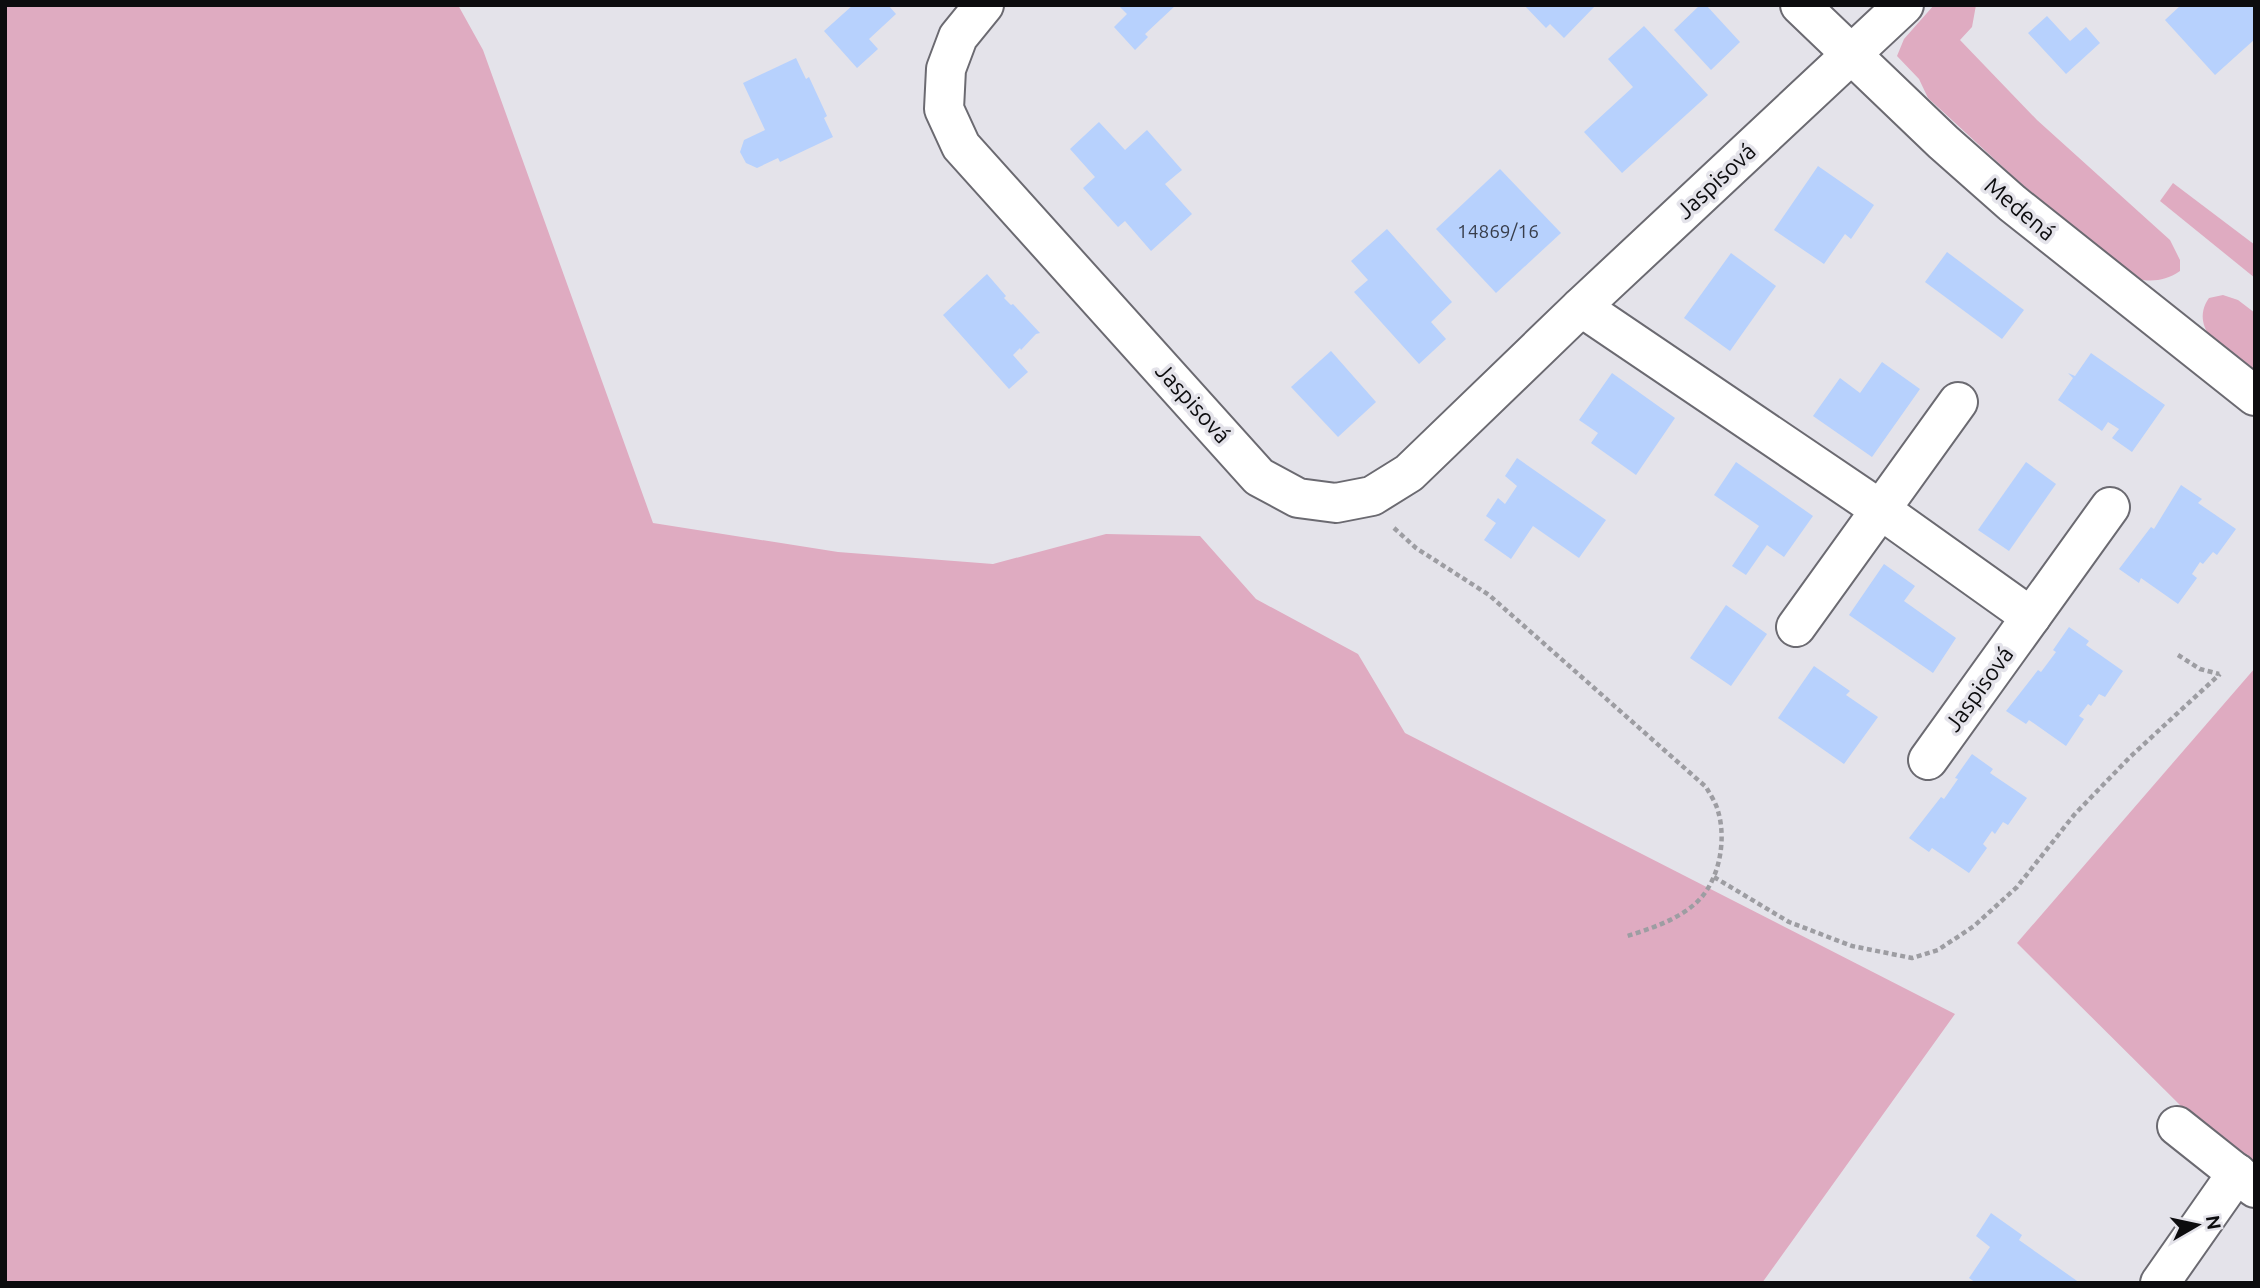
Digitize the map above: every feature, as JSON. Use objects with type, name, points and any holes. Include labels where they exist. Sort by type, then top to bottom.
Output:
[{"type":"street","name":"Jaspisová","points":[[984,5],[958,37],[946,69],[944,109],[961,146],[1259,477],[1298,498],[1336,503],[1372,496],[1409,473],[1581,307],[1904,5]]},
{"type":"street","name":"Medená","points":[[1800,5],[1943,142],[2012,203],[2255,396]]},
{"type":"street","points":[[1581,307],[1881,510],[2031,617]]},
{"type":"street","points":[[1796,627],[1958,402]]},
{"type":"street","name":"Jaspisová","points":[[1928,760],[2110,507]]},
{"type":"street","points":[[2160,1283],[2246,1181],[2177,1126]]},
{"type":"path","points":[[1372,496],[1393,527],[1416,548],[1489,595],[1688,768],[1706,787],[1718,811],[1722,841],[1714,877],[1696,903],[1658,926],[1627,936]]},
{"type":"path","points":[[1714,877],[1789,922],[1852,946],[1912,958],[1938,950],[1974,926],[2017,887],[2074,815],[2130,757],[2220,674],[2200,669],[2178,655]]},
{"type":"shaded area","points":[[5,5],[458,5],[483,50],[653,523],[838,552],[993,564],[1106,534],[1200,536],[1256,599],[1358,654],[1405,733],[1955,1014],[1762,1283],[5,1283]]},
{"type":"shaded area","points":[[1934,5],[1976,5],[1972,27],[1960,40],[2037,120],[2170,240],[2180,260],[2180,271],[2159,280],[2135,279],[2016,179],[1928,98],[1919,79],[1897,56],[1904,39]]},
{"type":"shaded area","points":[[2173,183],[2255,245],[2255,278],[2160,201]]},
{"type":"shaded area","points":[[2223,295],[2238,300],[2255,313],[2255,377],[2215,343],[2203,322],[2203,310],[2209,298]]},
{"type":"shaded area","points":[[2255,668],[2255,1163],[2191,1116],[2017,943]]},
{"type":"building","points":[[853,5],[888,5],[896,14],[869,39],[878,49],[857,68],[824,31]]},
{"type":"building","points":[[1118,5],[1176,5],[1145,34],[1148,37],[1135,50],[1114,27],[1127,14]]},
{"type":"building","points":[[1524,5],[1596,5],[1564,38],[1550,24],[1546,28]]},
{"type":"building","points":[[1700,5],[1706,5],[1740,42],[1711,70],[1674,30]]},
{"type":"building","points":[[2181,5],[2255,5],[2255,39],[2215,75],[2165,20]]},
{"type":"building","points":[[2047,16],[2070,41],[2086,27],[2100,43],[2066,74],[2028,33]]},
{"type":"building","points":[[1644,26],[1708,95],[1622,173],[1584,132],[1633,87],[1608,59]]},
{"type":"building","points":[[796,58],[806,79],[809,77],[827,116],[824,118],[833,137],[780,162],[778,158],[757,168],[746,163],[740,152],[744,140],[765,130],[743,83]]},
{"type":"building","points":[[1099,122],[1125,150],[1147,130],[1182,170],[1165,184],[1192,214],[1151,251],[1125,221],[1118,227],[1083,188],[1095,177],[1070,149]]},
{"type":"building","points":[[1818,166],[1874,205],[1851,239],[1845,234],[1824,264],[1774,230]]},
{"type":"building","points":[[1500,169],[1561,233],[1496,293],[1436,229]]},
{"type":"building","points":[[1387,229],[1452,302],[1431,322],[1446,339],[1419,364],[1354,292],[1368,280],[1351,261]]},
{"type":"building","points":[[1947,252],[2024,310],[2002,339],[1925,282]]},
{"type":"building","points":[[1731,253],[1776,286],[1730,351],[1684,318]]},
{"type":"building","points":[[987,274],[1006,296],[1004,298],[1040,333],[1013,355],[1028,372],[1009,389],[943,315]]},
{"type":"building","points":[[1331,351],[1376,402],[1338,437],[1291,387]]},
{"type":"building","points":[[2091,353],[2165,405],[2132,452],[2112,438],[2119,429],[2108,422],[2102,431],[2058,400],[2073,378],[2068,373],[2075,376]]},
{"type":"building","points":[[1882,362],[1920,389],[1872,457],[1813,416],[1840,378],[1860,393]]},
{"type":"building","points":[[1612,373],[1675,418],[1636,475],[1591,443],[1598,433],[1579,420]]},
{"type":"building","points":[[1517,458],[1606,520],[1579,558],[1533,526],[1511,559],[1484,540],[1496,523],[1486,516],[1498,498],[1505,504],[1517,486],[1505,476]]},
{"type":"building","points":[[1736,462],[1813,516],[1784,557],[1767,545],[1746,575],[1732,566],[1759,526],[1714,495]]},
{"type":"building","points":[[2026,462],[2056,484],[2009,551],[1978,530]]},
{"type":"building","points":[[2181,485],[2202,499],[2198,503],[2236,529],[2217,555],[2213,552],[2203,564],[2200,562],[2192,574],[2197,578],[2178,604],[2141,578],[2139,583],[2119,569],[2151,527],[2154,529]]},
{"type":"building","points":[[1884,564],[1915,586],[1904,601],[1956,638],[1933,673],[1849,615]]},
{"type":"building","points":[[1726,605],[1767,634],[1731,686],[1690,658]]},
{"type":"building","points":[[2069,627],[2089,641],[2086,645],[2123,671],[2105,697],[2099,694],[2091,706],[2088,704],[2079,716],[2084,719],[2066,746],[2029,720],[2026,724],[2006,711],[2056,652],[2053,650]]},
{"type":"building","points":[[1814,666],[1850,691],[1846,695],[1878,717],[1844,764],[1778,718]]},
{"type":"building","points":[[1972,754],[1993,769],[1990,773],[2027,798],[2008,825],[2003,822],[1995,834],[1992,831],[1983,844],[1987,848],[1969,873],[1932,848],[1929,852],[1909,838],[1941,797],[1944,799]]},
{"type":"building","points":[[1991,1213],[2022,1235],[2019,1240],[2080,1283],[1976,1283],[1969,1278],[1990,1247],[1976,1236]]}]
